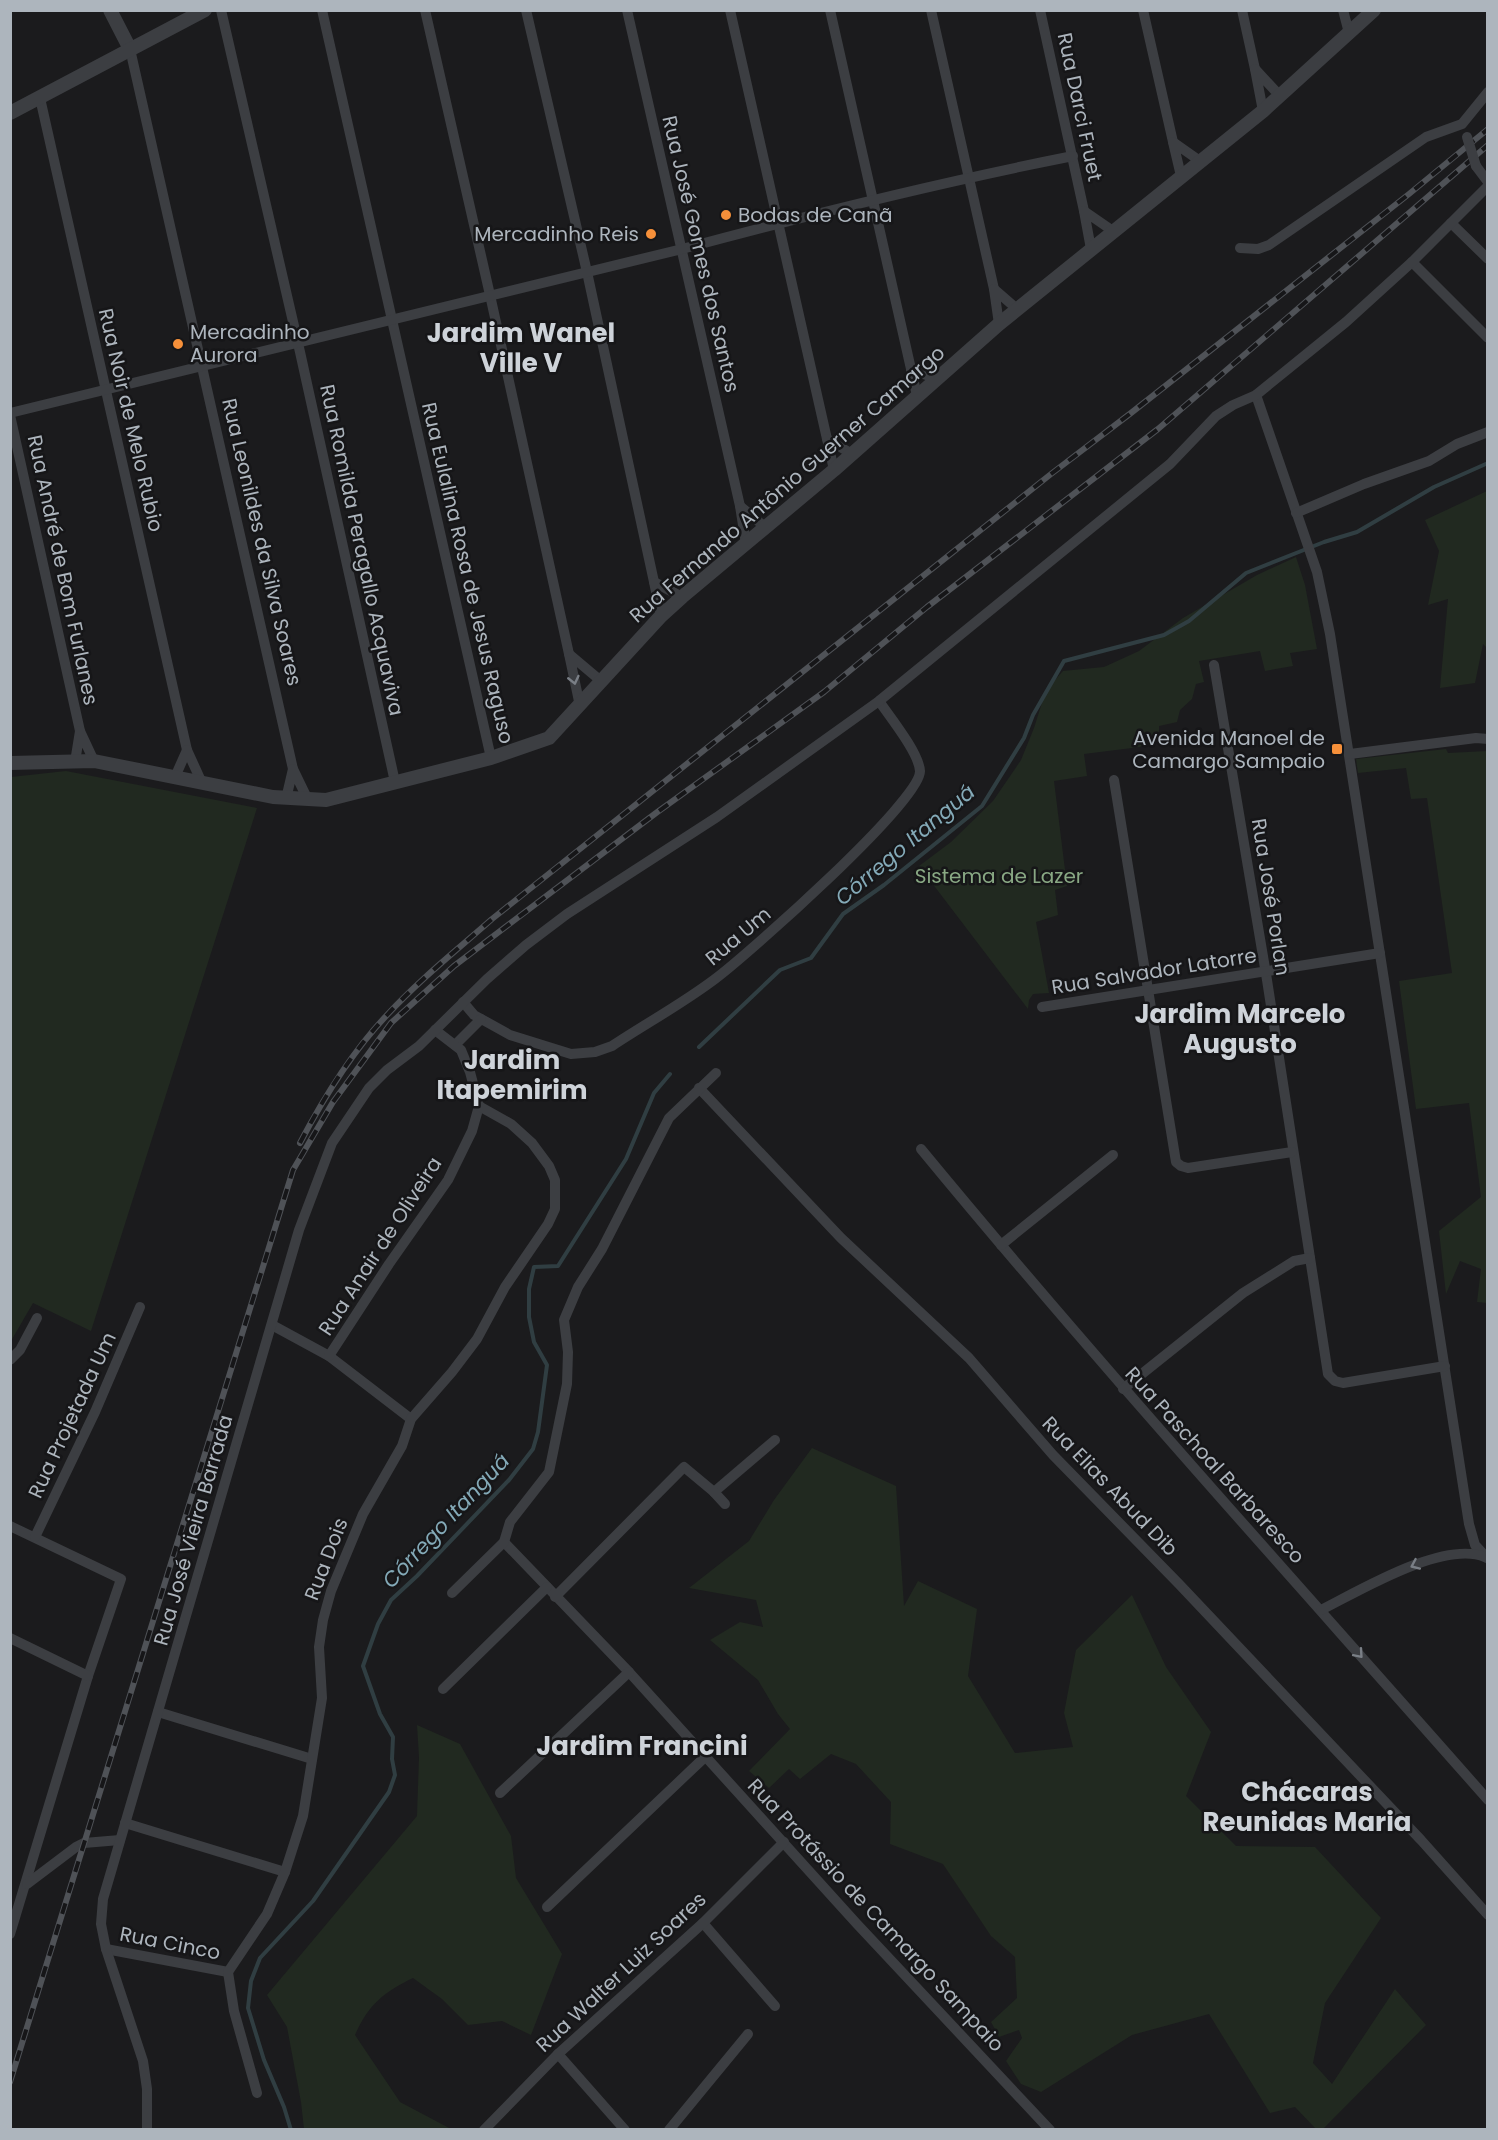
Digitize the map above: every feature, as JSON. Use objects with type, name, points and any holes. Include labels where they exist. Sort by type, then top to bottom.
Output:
[{"type":"street","name":"Rua Leonildes da Silva Soares","points":[[110,10],[130,49],[293,769],[308,800]]},
{"type":"street","points":[[10,113],[205,10]]},
{"type":"street","name":"Rua Romilda Peragallo Acquaviva","points":[[221,10],[298,343],[395,782]]},
{"type":"street","name":"Rua Eulalina Rosa de Jesus Raguso","points":[[322,10],[491,758]]},
{"type":"street","points":[[425,10],[580,706]]},
{"type":"street","points":[[526,10],[587,272],[661,616]]},
{"type":"street","name":"Rua José Gomes dos Santos","points":[[627,10],[740,506],[746,544]]},
{"type":"street","points":[[730,10],[834,470]]},
{"type":"street","points":[[830,10],[917,396]]},
{"type":"street","points":[[931,10],[970,177],[994,289],[999,324]]},
{"type":"street","name":"Rua Darci Fruet","points":[[1040,10],[1073,156],[1091,249]]},
{"type":"street","points":[[1143,10],[1181,176]]},
{"type":"street","points":[[1242,10],[1263,111]]},
{"type":"street","points":[[1343,10],[1349,33]]},
{"type":"street","name":"Rua Fernando Antônio Guerner Camargo","points":[[10,763],[94,761],[286,799],[326,800],[491,758],[549,738],[661,616],[682,597],[834,470],[999,324],[1263,111],[1349,33],[1368,12]]},
{"type":"street","points":[[1255,69],[1280,96]]},
{"type":"street","points":[[1240,248],[1258,249],[1269,245],[1426,137],[1462,124],[1488,92]]},
{"type":"street","name":"Rua Noir de Melo Rubio","points":[[40,98],[187,750],[202,783]]},
{"type":"street","points":[[1462,124],[1476,166],[1488,184]]},
{"type":"street","points":[[1173,142],[1200,161]]},
{"type":"street","points":[[10,414],[490,294],[682,249],[779,223],[970,177],[1073,156]]},
{"type":"street","name":"Rua José Vieira Barrada","points":[[147,2130],[147,2089],[143,2061],[106,1949],[101,1924],[103,1899],[299,1230],[332,1143],[369,1088],[387,1070],[420,1046],[463,1002],[526,945],[567,914],[717,817],[879,701],[1170,464],[1216,416],[1256,394],[1354,315],[1412,262],[1488,184]]},
{"type":"street","name":"Rua Darci Fruet","points":[[1084,211],[1113,231]]},
{"type":"street","points":[[1451,223],[1488,259]]},
{"type":"street","points":[[1412,262],[1488,338]]},
{"type":"street","points":[[994,289],[1017,309]]},
{"type":"street","points":[[911,369],[936,379]]},
{"type":"street","points":[[1256,394],[1313,560],[1330,634],[1469,1524],[1475,1545],[1487,1558]]},
{"type":"street","name":"Rua André de Bom Furlanes","points":[[10,414],[80,731],[94,761]]},
{"type":"street","points":[[1296,513],[1364,484],[1429,461],[1457,444],[1488,432]]},
{"type":"street","points":[[827,439],[852,454]]},
{"type":"street","points":[[740,506],[765,527]]},
{"type":"street","points":[[654,582],[682,597]]},
{"type":"street","points":[[569,654],[601,681]]},
{"type":"street","name":"Rua José Porlan","points":[[1214,665],[1328,1374],[1335,1381],[1343,1383],[1445,1366]]},
{"type":"street","name":"Rua Um","points":[[463,1002],[474,1015],[510,1035],[571,1054],[595,1052],[612,1046],[711,982],[738,962],[807,901],[914,788],[920,773],[917,758],[879,701]]},
{"type":"street","name":"Rua André de Bom Furlanes","points":[[75,762],[80,731]]},
{"type":"street","points":[[1350,754],[1476,738],[1488,739]]},
{"type":"street","points":[[175,777],[187,750]]},
{"type":"street","name":"Rua Leonildes da Silva Soares","points":[[286,799],[293,769]]},
{"type":"street","points":[[1114,780],[1176,1162],[1188,1168],[1292,1152]]},
{"type":"street","name":"Rua Salvador Latorre","points":[[1042,1007],[1380,953]]},
{"type":"street","points":[[455,1045],[481,1019]]},
{"type":"street","points":[[435,1030],[461,1050],[478,1106]]},
{"type":"street","points":[[452,1593],[504,1542],[510,1522],[549,1472],[567,1384],[568,1352],[564,1320],[578,1287],[602,1249],[669,1118],[716,1073]]},
{"type":"street","name":"Rua Elias Abud Dib","points":[[699,1088],[841,1238],[969,1358],[1053,1455],[1367,1783],[1488,1914]]},
{"type":"street","name":"Rua Anair de Oliveira","points":[[329,1356],[389,1264],[448,1180],[472,1131],[478,1106]]},
{"type":"street","name":"Rua Dois","points":[[228,1972],[267,1914],[285,1872],[303,1816],[322,1698],[319,1647],[323,1620],[331,1591],[363,1514],[402,1446],[411,1419],[477,1339],[505,1287],[548,1224],[555,1209],[555,1180],[549,1166],[532,1143],[511,1124],[478,1106]]},
{"type":"street","name":"Rua Paschoal Barbaresco","points":[[921,1149],[1123,1389],[1488,1800]]},
{"type":"street","points":[[1000,1245],[1113,1155]]},
{"type":"street","points":[[1123,1389],[1243,1293],[1294,1261],[1310,1258]]},
{"type":"street","name":"Rua Projetada Um","points":[[35,1537],[95,1412],[140,1307]]},
{"type":"street","points":[[10,1360],[20,1350],[37,1318]]},
{"type":"street","points":[[272,1325],[329,1356],[411,1419]]},
{"type":"street","points":[[714,1492],[775,1440]]},
{"type":"street","points":[[555,1597],[684,1467],[725,1504]]},
{"type":"street","points":[[1467,1554],[1469,1524]]},
{"type":"street","points":[[10,1526],[121,1579],[88,1677],[27,1885],[10,1934]]},
{"type":"street","name":"Rua Protássio de Camargo Sampaio","points":[[504,1542],[629,1672],[889,1959],[1050,2130]]},
{"type":"street","points":[[1321,1610],[1423,1561],[1467,1554],[1487,1558]]},
{"type":"street","points":[[443,1689],[547,1587]]},
{"type":"street","points":[[10,1638],[88,1677]]},
{"type":"street","points":[[500,1793],[629,1672]]},
{"type":"street","points":[[158,1712],[312,1759]]},
{"type":"street","points":[[547,1907],[706,1756]]},
{"type":"street","points":[[125,1823],[285,1872]]},
{"type":"street","points":[[27,1885],[84,1843],[120,1840]]},
{"type":"street","name":"Rua Walter Luiz Soares","points":[[484,2130],[558,2054],[702,1923],[784,1842]]},
{"type":"street","points":[[702,1923],[775,2006]]},
{"type":"street","name":"Rua Cinco","points":[[106,1949],[228,1972]]},
{"type":"street","points":[[228,1972],[234,2011],[257,2092]]},
{"type":"street","points":[[669,2130],[748,2034]]},
{"type":"street","points":[[558,2054],[625,2130]]},
{"type":"green space","points":[[1487,491],[1487,648],[1483,644],[1475,683],[1440,688],[1448,599],[1428,605],[1439,551],[1425,520]]},
{"type":"green space","name":"Sistema de Lazer","points":[[1296,557],[1305,585],[1317,649],[1290,653],[1293,666],[1265,671],[1260,651],[1199,661],[1204,682],[1196,684],[1192,699],[1180,710],[1177,722],[1159,726],[1159,734],[1140,747],[1084,754],[1087,776],[1054,781],[1067,886],[1055,890],[1058,915],[1036,922],[1049,993],[1033,994],[1029,1000],[1028,1009],[919,866],[951,842],[993,801],[1021,760],[1046,690],[1063,671],[1104,667],[1139,651],[1183,618],[1257,575]]},
{"type":"green space","points":[[1446,749],[1448,753],[1487,751],[1487,1303],[1477,1302],[1481,1269],[1460,1261],[1446,1294],[1439,1231],[1481,1197],[1469,1103],[1416,1109],[1399,981],[1452,973],[1427,798],[1411,799],[1406,768],[1358,773],[1356,759]]},
{"type":"green space","points":[[66,771],[257,808],[91,1331],[33,1303],[11,1341],[11,777]]},
{"type":"green space","points":[[812,1448],[896,1486],[904,1606],[918,1581],[977,1609],[968,1676],[1015,1753],[1073,1747],[1064,1713],[1076,1650],[1132,1595],[1166,1667],[1211,1732],[1186,1796],[1236,1846],[1315,1847],[1381,1918],[1325,2003],[1313,2063],[1332,2084],[1395,1989],[1426,2025],[1323,2129],[1316,2129],[1295,2107],[1270,2113],[1209,2014],[1132,2035],[1041,2092],[1021,2084],[1006,2061],[1022,2038],[1019,2030],[999,2037],[991,2022],[1017,1998],[1015,1957],[991,1936],[943,1864],[890,1844],[891,1802],[856,1764],[831,1754],[800,1779],[789,1769],[769,1788],[749,1771],[790,1729],[778,1714],[758,1680],[710,1640],[740,1622],[763,1627],[756,1600],[689,1588],[749,1541],[774,1500]]},
{"type":"green space","points":[[417,1725],[460,1744],[511,1836],[516,1878],[562,1954],[531,2035],[502,2021],[468,2025],[442,1999],[413,1978],[385,1994],[365,2015],[355,2035],[400,2102],[451,2129],[304,2129],[287,2027],[267,1995],[417,1816],[419,1757]]},
{"type":"waterway","name":"Córrego Itanguá","points":[[699,1047],[780,970],[811,958],[843,914],[884,885],[982,806],[1024,738],[1033,715],[1064,661],[1164,635],[1189,621],[1246,573],[1324,542],[1357,532],[1434,487],[1488,463]]},
{"type":"waterway","name":"Córrego Itanguá","points":[[291,2130],[264,2060],[248,2008],[251,1981],[260,1958],[313,1901],[389,1792],[395,1775],[392,1759],[393,1737],[380,1714],[363,1666],[378,1624],[391,1600],[509,1480],[533,1449],[538,1432],[547,1365],[534,1342],[529,1317],[529,1289],[534,1267],[558,1266],[626,1159],[654,1093],[670,1074]]},
{"type":"railway","points":[[300,1143],[339,1076],[374,1030],[399,1002],[492,919],[1051,474],[1409,194],[1488,129]]},
{"type":"railway","points":[[10,2082],[293,1170],[333,1102],[391,1023],[454,966],[656,813],[824,692],[927,607],[1158,429],[1488,145]]},
{"type":"place","name":"Bodas de Canã","points":[[726,215]]},
{"type":"place","name":"Mercadinho Reis","points":[[651,234]]},
{"type":"place","name":"Mercadinho Aurora","points":[[178,344]]},
{"type":"place","name":"Avenida Manoel de Camargo Sampaio","points":[[1337,749]]},
{"type":"district","name":"Jardim Wanel Ville V","points":[[521,348]]},
{"type":"district","name":"Jardim Marcelo Augusto","points":[[1240,1029]]},
{"type":"district","name":"Jardim Itapemirim","points":[[512,1075]]},
{"type":"district","name":"Jardim Francini","points":[[642,1746]]},
{"type":"district","name":"Chácaras Reunidas Maria","points":[[1307,1807]]}]
